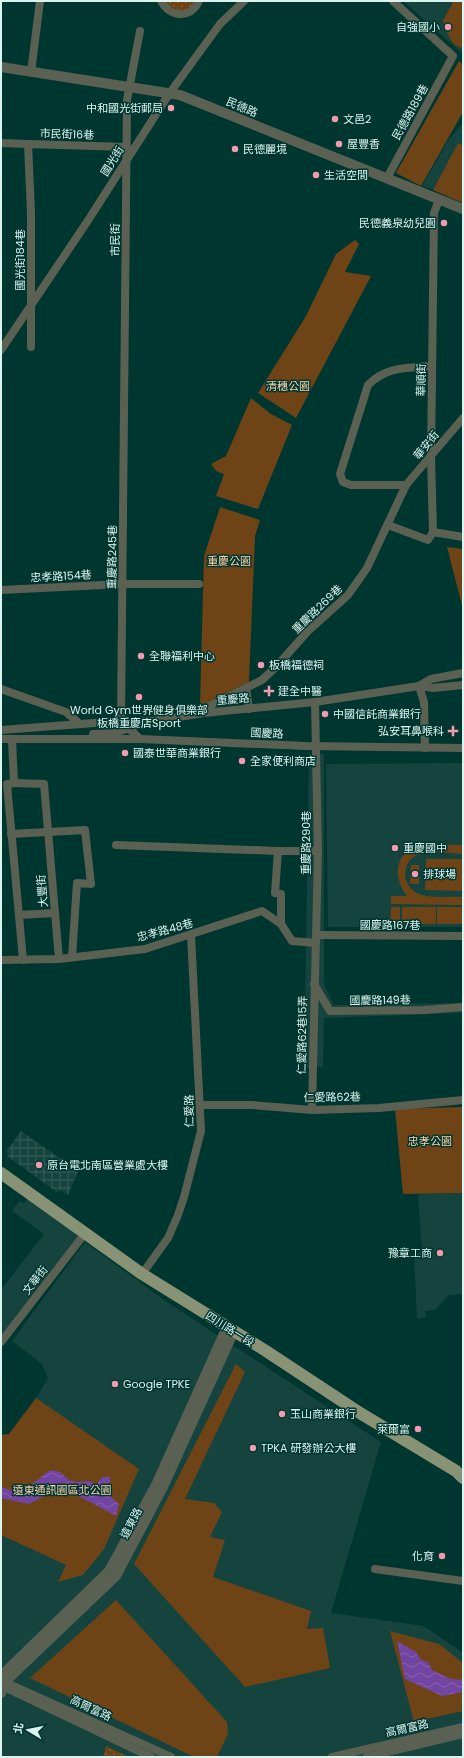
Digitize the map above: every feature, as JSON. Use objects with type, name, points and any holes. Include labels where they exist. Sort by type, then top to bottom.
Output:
[{"type":"main road","name":"四川路一段","points":[[1,1173],[86,1232],[142,1274],[360,1413],[461,1473]]},
{"type":"street","points":[[31,72],[40,1]]},
{"type":"street","points":[[161,1],[165,8],[170,12],[183,14],[195,8],[199,1]]},
{"type":"street","name":"國光街","points":[[1,350],[31,307],[169,94],[220,24],[244,1]]},
{"type":"street","name":"民德路189巷","points":[[387,178],[453,56],[393,1]]},
{"type":"street","name":"市民街","points":[[124,393],[127,100],[140,31]]},
{"type":"street","name":"民德路","points":[[1,67],[180,95],[463,209]]},
{"type":"street","points":[[1,143],[28,144]]},
{"type":"street","name":"市民街16巷","points":[[31,213],[28,144],[127,148]]},
{"type":"street","name":"華順街","points":[[433,532],[431,458],[434,212],[439,200]]},
{"type":"street","name":"國光街184巷","points":[[31,213],[31,307]]},
{"type":"street","points":[[31,307],[31,347]]},
{"type":"street","points":[[406,485],[351,485],[343,482],[340,474],[368,385],[376,376],[393,369],[432,366]]},
{"type":"street","name":"重慶路245巷","points":[[120,721],[123,584],[124,393]]},
{"type":"street","name":"華安街","points":[[406,485],[431,458],[463,418]]},
{"type":"street","name":"重慶路269巷","points":[[204,713],[209,706],[262,680],[275,668],[308,631],[348,595],[367,568],[406,485]]},
{"type":"street","points":[[388,525],[428,540],[433,532],[463,537]]},
{"type":"street","name":"忠孝路154巷","points":[[1,590],[123,584],[199,584]]},
{"type":"street","name":"重慶路","points":[[419,686],[431,679],[463,672]]},
{"type":"street","name":"重慶路","points":[[1,730],[120,721],[153,721],[204,713],[314,702],[419,686],[433,688],[463,685]]},
{"type":"street","points":[[419,686],[424,702],[425,748]]},
{"type":"street","points":[[246,688],[249,709]]},
{"type":"street","points":[[1,689],[66,712],[80,724]]},
{"type":"street","name":"重慶路290巷","points":[[314,702],[318,851],[314,983]]},
{"type":"street","points":[[120,721],[140,739]]},
{"type":"street","points":[[1,739],[69,739],[114,733],[153,721]]},
{"type":"street","points":[[12,739],[14,783],[7,784],[23,960]]},
{"type":"street","name":"國慶路","points":[[69,739],[140,739],[316,746],[463,748]]},
{"type":"street","name":"大豐街","points":[[14,783],[44,784],[55,913],[19,915]]},
{"type":"street","points":[[11,834],[85,830],[91,884],[77,884],[72,957]]},
{"type":"street","points":[[116,845],[318,851]]},
{"type":"street","points":[[278,851],[275,893],[281,894],[281,924]]},
{"type":"street","name":"忠孝路48巷","points":[[1,960],[59,959],[145,949],[262,911],[281,924]]},
{"type":"street","points":[[55,913],[59,959]]},
{"type":"street","name":"國慶路167巷","points":[[281,924],[292,941],[316,939],[463,936]]},
{"type":"street","name":"仁愛路","points":[[142,1274],[168,1238],[184,1197],[201,1131],[191,934]]},
{"type":"street","points":[[314,983],[330,1011]]},
{"type":"street","name":"仁愛路62巷15弄","points":[[312,1110],[314,983]]},
{"type":"street","name":"國慶路149巷","points":[[313,1012],[424,1010],[463,1007]]},
{"type":"street","name":"仁愛路62巷","points":[[200,1105],[252,1105],[312,1110],[379,1108],[463,1100]]},
{"type":"street","name":"文華街","points":[[1,1342],[86,1232]]},
{"type":"street","name":"遠東路","points":[[2,1684],[116,1576],[163,1487],[230,1329]]},
{"type":"street","points":[[375,1569],[463,1581]]},
{"type":"street","name":"高爾富路","points":[[2,1684],[151,1757]]},
{"type":"street","name":"高爾富路","points":[[2,1684],[171,1757]]},
{"type":"street","name":"高爾富路","points":[[332,1757],[463,1727]]},
{"type":"street","name":"高爾富路","points":[[367,1757],[463,1734]]},
{"type":"shaded area","name":"自強國小","points":[[403,1],[463,1],[463,54]]},
{"type":"shaded area","points":[[463,123],[463,145],[458,144],[433,190],[422,186],[449,139]]},
{"type":"shaded area","points":[[309,754],[324,754],[324,985],[334,1005],[463,1003],[463,1013],[324,1018],[323,1067],[304,1068]]},
{"type":"shaded area","name":"重慶國中","points":[[463,763],[463,927],[328,927],[326,764]]},
{"type":"shaded area","name":"原台電北南區營業處大樓","points":[[21,1131],[78,1171],[68,1195],[60,1190],[58,1193],[7,1156],[9,1154],[6,1152]]},
{"type":"shaded area","name":"豫章工商","points":[[463,1193],[463,1294],[449,1295],[435,1310],[425,1311],[426,1317],[417,1319],[414,1257],[422,1250],[418,1194]]},
{"type":"shaded area","points":[[28,1199],[79,1234],[1,1336],[1,1290],[44,1234],[12,1211],[19,1201],[24,1203]]},
{"type":"shaded area","points":[[85,1242],[164,1300],[381,1442],[331,1613],[424,1626],[463,1653],[463,1757],[1,1757],[1,1435],[9,1434],[36,1398],[48,1378],[41,1363],[12,1341]]},
{"type":"green space","points":[[163,1],[197,1],[191,9],[177,12]]},
{"type":"green space","points":[[454,1],[463,1],[463,48],[452,42],[447,33],[443,20]]},
{"type":"green space","points":[[459,61],[463,65],[463,112],[421,186],[396,173]]},
{"type":"green space","points":[[458,143],[463,145],[463,203],[433,190]]},
{"type":"green space","name":"清穗公園","points":[[355,240],[359,244],[345,272],[371,276],[296,418],[258,393],[306,316],[336,254]]},
{"type":"green space","points":[[251,398],[271,414],[292,425],[258,509],[216,496],[224,474],[216,471],[211,464],[226,456]]},
{"type":"green space","name":"重慶公園","points":[[220,507],[260,520],[255,536],[249,682],[200,706],[204,556]]},
{"type":"green space","points":[[447,547],[463,549],[463,609]]},
{"type":"green space","points":[[419,844],[463,845],[463,854],[426,852],[418,854],[412,858],[407,865],[405,875],[409,886],[417,893],[433,897],[463,897],[463,905],[391,904],[391,896],[407,896],[399,880],[398,866],[405,853]]},
{"type":"green space","points":[[426,859],[463,859],[463,891],[425,890]]},
{"type":"green space","name":"排球場","points":[[411,865],[419,865],[419,884],[410,884]]},
{"type":"green space","points":[[391,907],[400,907],[400,924],[390,924]]},
{"type":"green space","points":[[402,907],[436,907],[436,924],[402,924]]},
{"type":"green space","points":[[437,907],[463,907],[463,924],[437,924]]},
{"type":"green space","name":"忠孝公園","points":[[463,1107],[463,1193],[403,1194],[395,1109]]},
{"type":"green space","points":[[236,1364],[245,1372],[185,1499],[214,1503],[222,1512],[210,1537],[225,1540],[213,1577],[311,1611],[307,1629],[323,1628],[330,1668],[245,1687],[134,1564]]},
{"type":"green space","name":"遠東通訊園區北公園","points":[[36,1398],[139,1469],[104,1549],[83,1575],[58,1582],[66,1565],[1,1535],[1,1435],[9,1434]]},
{"type":"green space","points":[[116,1600],[227,1722],[228,1734],[217,1757],[194,1757],[30,1678]]},
{"type":"green space","points":[[390,1631],[439,1644],[463,1663],[463,1711],[414,1722]]},
{"type":"green space","points":[[106,1746],[129,1757],[103,1757]]},
{"type":"water","points":[[51,1470],[60,1472],[69,1480],[76,1482],[89,1481],[97,1484],[102,1477],[110,1477],[111,1497],[119,1504],[116,1516],[60,1486],[52,1488],[46,1495],[29,1504],[1,1498],[1,1487],[10,1490],[23,1489]]},
{"type":"water","points":[[397,1641],[416,1652],[421,1660],[428,1662],[432,1670],[451,1679],[463,1680],[463,1692],[442,1696],[405,1679]]},
{"type":"place","name":"自強國小","points":[[448,27]]},
{"type":"place","name":"中和國光街郵局","points":[[171,108]]},
{"type":"place","name":"文邑2","points":[[335,119]]},
{"type":"place","name":"屋豐香","points":[[339,144]]},
{"type":"place","name":"民德麗境","points":[[235,149]]},
{"type":"place","name":"生活空間","points":[[316,175]]},
{"type":"place","name":"民德義泉幼兒園","points":[[444,223]]},
{"type":"place","name":"全聯福利中心","points":[[141,656]]},
{"type":"place","name":"板橋福德祠","points":[[261,665]]},
{"type":"place","name":"建全中醫","points":[[269,691]]},
{"type":"place","name":"World Gym世界健身俱樂部 板橋重慶店Sport","points":[[139,697]]},
{"type":"place","name":"中國信託商業銀行","points":[[325,714]]},
{"type":"place","name":"弘安耳鼻喉科","points":[[453,731]]},
{"type":"place","name":"國泰世華商業銀行","points":[[125,753]]},
{"type":"place","name":"全家便利商店","points":[[242,761]]},
{"type":"place","name":"重慶國中","points":[[395,848]]},
{"type":"place","name":"排球場","points":[[415,874]]},
{"type":"place","name":"原台電北南區營業處大樓","points":[[39,1165]]},
{"type":"place","name":"豫章工商","points":[[440,1253]]},
{"type":"place","name":"Google TPKE","points":[[115,1384]]},
{"type":"place","name":"玉山商業銀行","points":[[282,1414]]},
{"type":"place","name":"萊爾富","points":[[418,1429]]},
{"type":"place","name":"TPKA 研發辦公大樓","points":[[253,1448]]},
{"type":"place","name":"化育","points":[[442,1556]]}]
